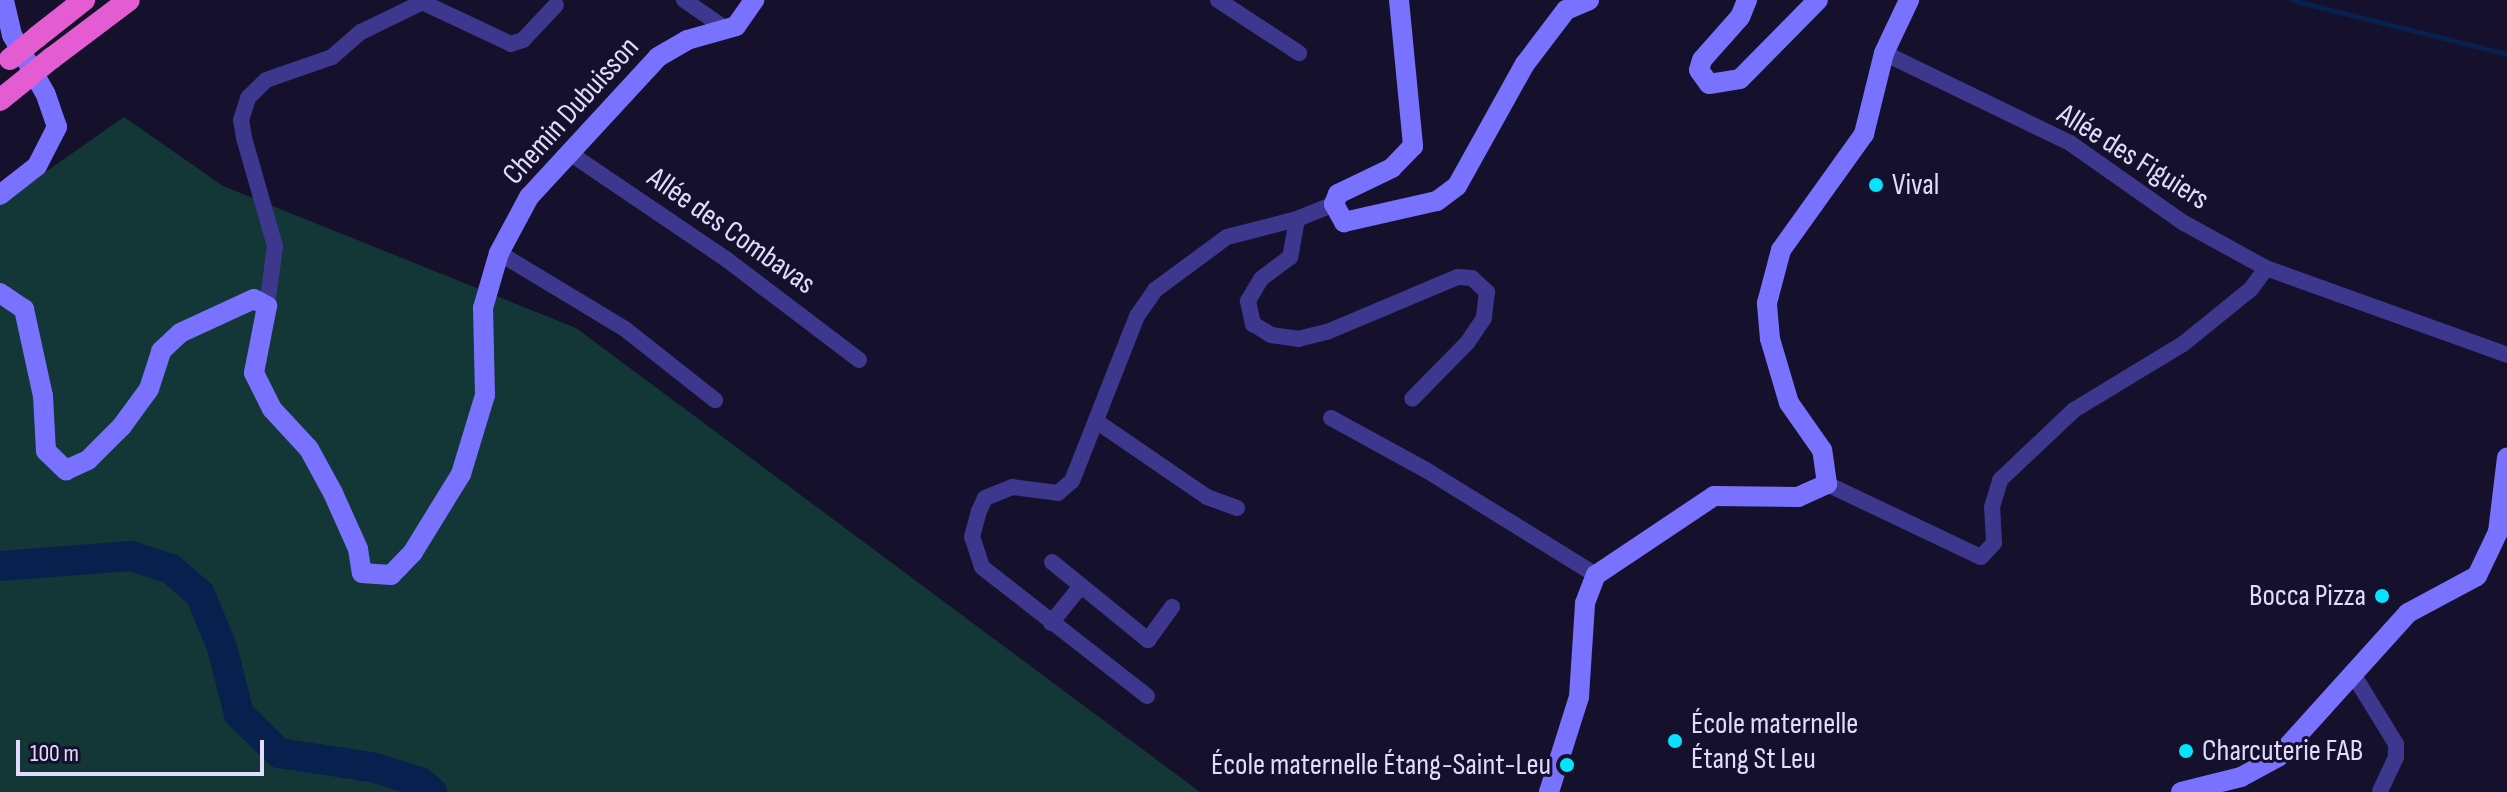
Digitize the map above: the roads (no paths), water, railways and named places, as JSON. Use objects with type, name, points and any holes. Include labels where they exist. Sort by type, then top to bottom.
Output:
[{"type":"highway","points":[[5,63],[84,0]]},
{"type":"highway","points":[[0,100],[129,0]]},
{"type":"main road","points":[[0,195],[49,150],[57,127],[45,93],[12,35],[4,0]]},
{"type":"main road","name":"Chemin Dubuisson","points":[[267,306],[254,373],[272,409],[309,449],[333,493],[358,549],[362,573],[378,578],[391,575],[413,552],[461,474],[485,395],[483,308],[499,253],[529,197],[658,57],[723,27],[736,26],[754,0]]},
{"type":"main road","points":[[1399,0],[1413,146],[1392,168],[1346,188],[1334,204],[1344,222],[1437,201],[1457,186],[1525,64],[1566,10],[1589,0]]},
{"type":"main road","points":[[1747,0],[1740,17],[1702,60],[1699,70],[1709,84],[1740,79],[1818,0]]},
{"type":"main road","points":[[1549,792],[1579,697],[1585,603],[1596,575],[1714,496],[1798,497],[1827,484],[1822,450],[1789,403],[1770,339],[1767,303],[1781,250],[1864,134],[1884,53],[1909,0]]},
{"type":"main road","points":[[0,293],[24,309],[43,396],[46,451],[66,470],[88,460],[122,426],[149,389],[161,351],[180,333],[254,299],[267,306]]},
{"type":"main road","points":[[2188,791],[2241,777],[2278,757],[2408,613],[2477,576],[2485,566],[2498,532],[2499,489],[2507,458]]},
{"type":"street","points":[[684,0],[723,27]]},
{"type":"street","points":[[1218,0],[1299,53]]},
{"type":"street","points":[[267,306],[275,246],[244,138],[241,120],[248,98],[266,80],[332,57],[399,10],[425,2],[463,17],[511,44],[523,40],[556,5]]},
{"type":"street","name":"Allée des Figuiers","points":[[1884,53],[2070,143],[2184,223],[2266,268],[2507,355]]},
{"type":"street","name":"Allée des Combavas","points":[[568,152],[726,259],[859,360]]},
{"type":"street","points":[[1147,696],[982,567],[972,537],[985,498],[1012,487],[1066,489],[1137,316],[1155,290],[1227,237],[1297,219],[1334,204]]},
{"type":"street","points":[[1297,219],[1290,257],[1261,279],[1248,301],[1253,324],[1271,335],[1298,339],[1327,332],[1458,277],[1472,278],[1487,292],[1489,303],[1467,343],[1412,399]]},
{"type":"street","points":[[499,253],[625,329],[715,400]]},
{"type":"street","points":[[1827,484],[1981,557],[1994,543],[1992,507],[2000,480],[2074,410],[2183,344],[2251,289],[2266,268]]},
{"type":"street","points":[[1331,418],[1426,470],[1596,575]]},
{"type":"street","points":[[1096,421],[1207,497],[1237,508]]},
{"type":"street","points":[[1052,562],[1148,640],[1172,607]]},
{"type":"street","points":[[1051,623],[1081,586]]},
{"type":"street","points":[[2353,674],[2396,744],[2396,757],[2380,792]]},
{"type":"waterway","points":[[2292,0],[2507,54]]},
{"type":"waterway","points":[[0,566],[131,556],[171,569],[200,594],[222,647],[239,714],[279,753],[372,767],[420,782],[432,792]]},
{"type":"place","name":"Vival","points":[[1876,185]]},
{"type":"place","name":"Bocca Pizza","points":[[2382,596]]},
{"type":"place","name":"École maternelle Étang St Leu","points":[[1675,741]]},
{"type":"place","name":"Charcuterie FAB","points":[[2186,751]]},
{"type":"place","name":"École maternelle Étang-Saint-Leu","points":[[1567,765]]}]
